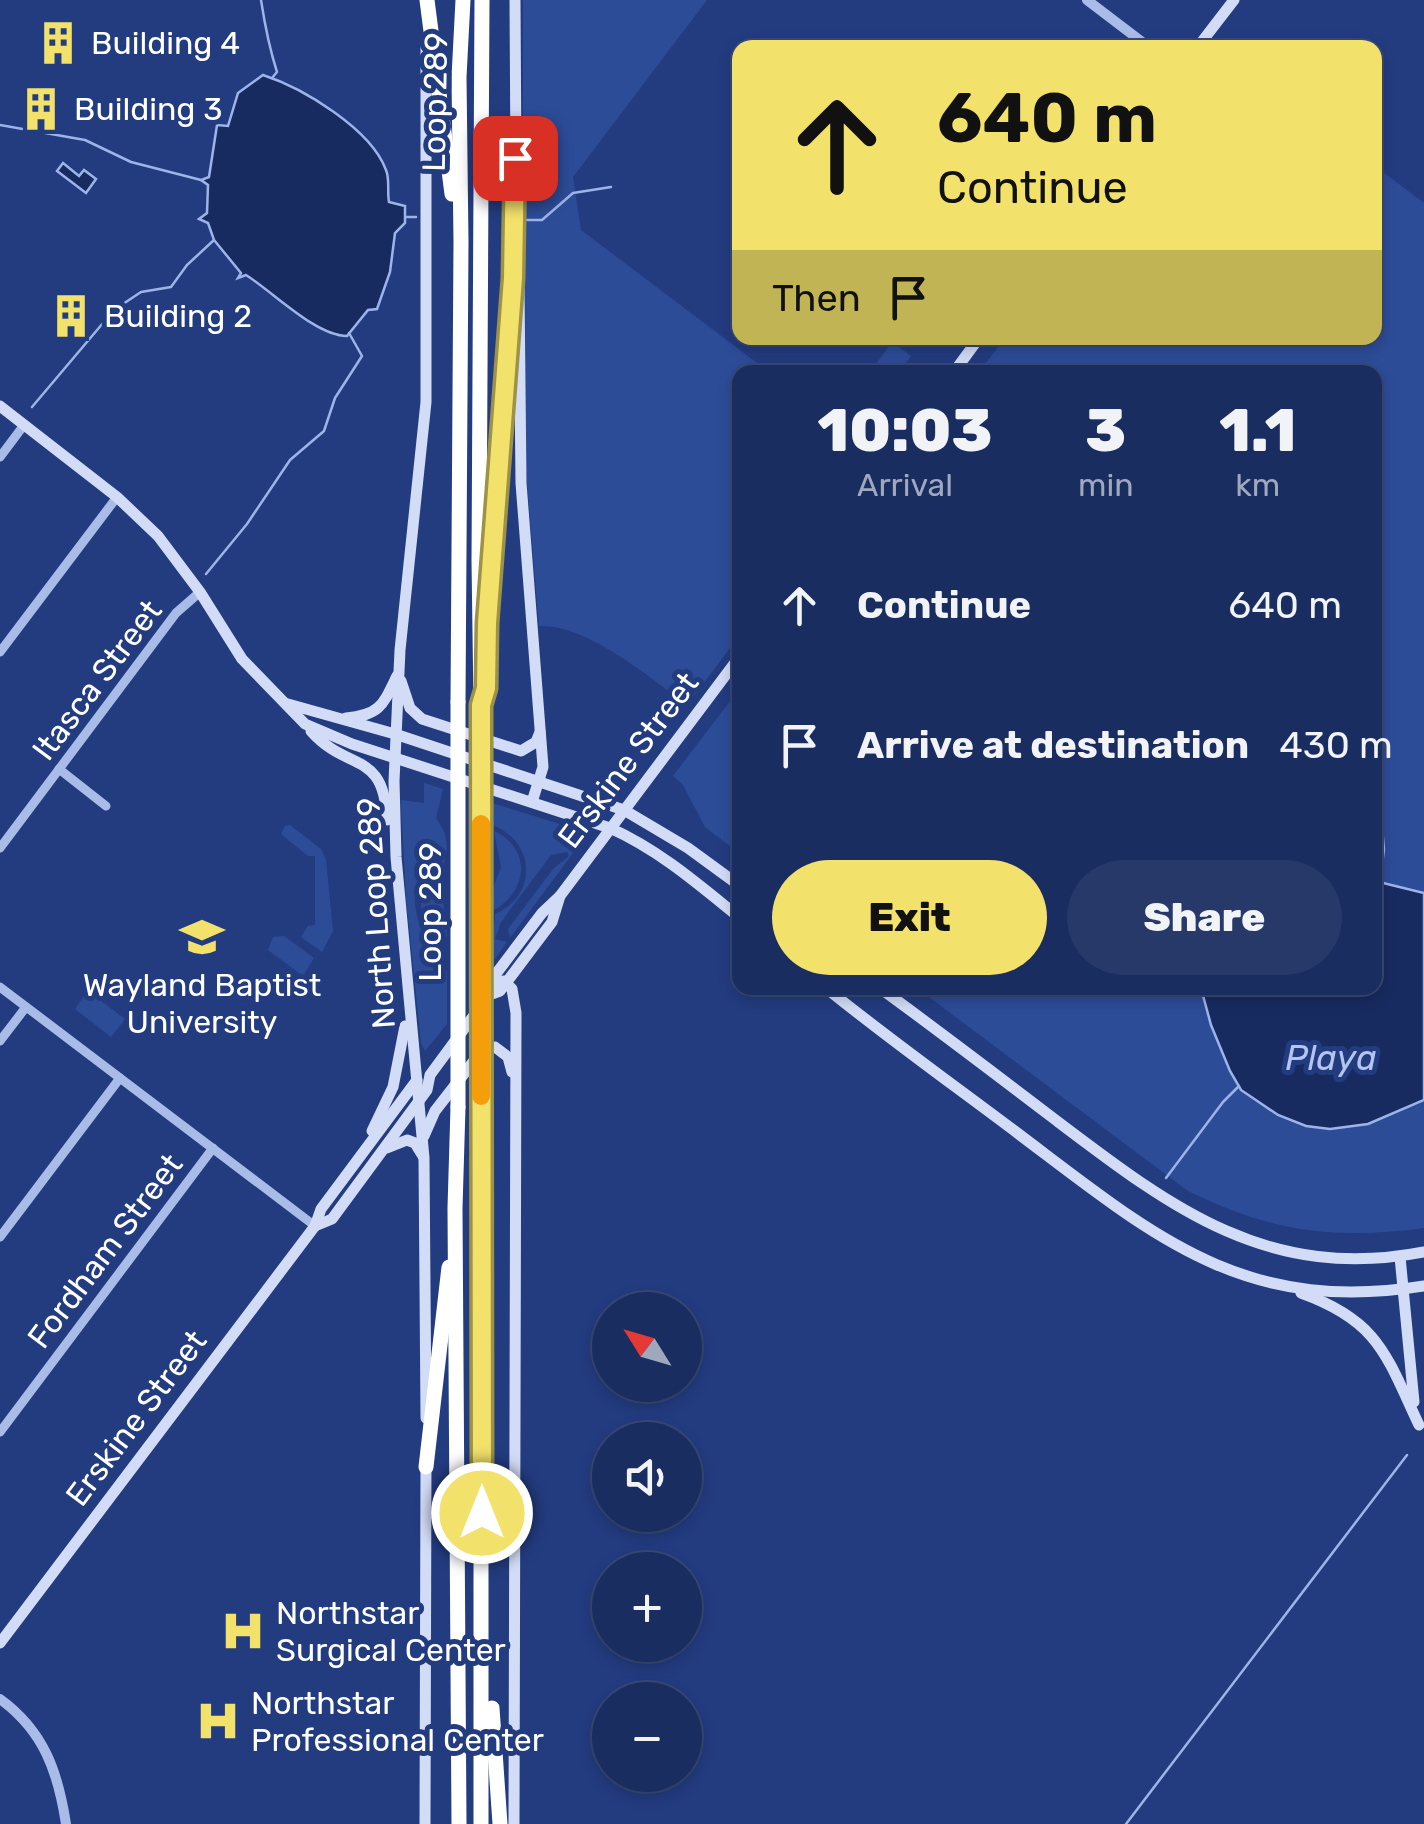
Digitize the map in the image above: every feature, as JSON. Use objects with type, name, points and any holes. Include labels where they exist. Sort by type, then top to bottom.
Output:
[{"type":"highway","points":[[427,0],[453,201],[454,368],[459,400]]},
{"type":"highway","name":"Loop 289","points":[[459,1824],[456,1208],[459,77],[463,0]]},
{"type":"highway","name":"Loop 289","points":[[482,0],[478,545],[482,1824]]},
{"type":"highway","points":[[481,705],[486,688],[487,623],[513,278],[515,158]]},
{"type":"highway","points":[[426,1467],[456,1208]]},
{"type":"highway","points":[[482,1546],[491,1572],[492,1725],[500,1824]]},
{"type":"main road","name":"North Loop 289","points":[[425,1824],[424,1158],[396,857],[394,758],[398,672],[426,402],[427,0]]},
{"type":"main road","points":[[515,0],[521,483],[544,767],[532,802]]},
{"type":"main road","points":[[1203,40],[1234,0]]},
{"type":"main road","points":[[0,406],[117,496],[158,536],[262,683],[288,704],[323,744],[367,768],[380,781],[386,794],[388,835],[396,857]]},
{"type":"main road","name":"Erskine Street","points":[[316,1226],[332,1219],[427,1090],[430,1075],[542,912],[560,896],[732,667]]},
{"type":"main road","points":[[340,718],[372,713],[379,708],[398,672]]},
{"type":"main road","points":[[398,672],[410,708],[422,718],[521,751],[536,742],[541,729]]},
{"type":"main road","points":[[288,704],[396,734],[624,810],[732,880]]},
{"type":"main road","points":[[305,724],[333,738],[610,828],[662,856],[732,912]]},
{"type":"main road","name":"Erskine Street","points":[[489,989],[500,991],[552,922],[560,896]]},
{"type":"main road","points":[[506,983],[514,992],[516,1013],[514,1824]]},
{"type":"main road","points":[[835,995],[1159,1238],[1234,1273],[1278,1284],[1331,1292],[1424,1286]]},
{"type":"main road","points":[[889,995],[1144,1187],[1213,1227],[1288,1252],[1334,1258],[1400,1257],[1424,1252]]},
{"type":"main road","points":[[348,1172],[393,1087],[402,1055],[408,996]]},
{"type":"main road","points":[[423,1140],[435,1111],[484,1048],[495,1047],[508,1057],[516,1091]]},
{"type":"main road","points":[[416,1080],[430,1075]]},
{"type":"main road","name":"Erskine Street","points":[[0,1642],[316,1226],[321,1210],[416,1080]]},
{"type":"main road","points":[[383,1150],[399,1140],[407,1140],[415,1144],[424,1158]]},
{"type":"main road","points":[[1400,1257],[1412,1395],[1419,1425]]},
{"type":"main road","points":[[1278,1284],[1336,1307],[1367,1328],[1380,1345],[1424,1439]]},
{"type":"street","points":[[1087,0],[1140,40]]},
{"type":"street","points":[[0,457],[24,424]]},
{"type":"street","points":[[0,652],[117,496]]},
{"type":"street","name":"Itasca Street","points":[[0,848],[176,613],[200,592]]},
{"type":"street","points":[[59,769],[106,806]]},
{"type":"street","points":[[0,987],[316,1226]]},
{"type":"street","points":[[0,1041],[26,1007]]},
{"type":"street","points":[[0,1237],[120,1078]]},
{"type":"street","name":"Fordham Street","points":[[0,1432],[213,1148]]},
{"type":"street","points":[[0,1699],[30,1726],[50,1756],[66,1824]]},
{"type":"shaded area","points":[[523,0],[707,0],[573,177],[581,230],[760,365],[732,365],[732,646],[687,705],[597,643],[557,627],[539,626],[523,435]]},
{"type":"shaded area","points":[[1382,171],[1424,203],[1424,1228],[1360,1233],[1303,1229],[1247,1216],[1188,1191],[926,995],[1382,995],[1382,365],[984,365],[1000,345],[1382,345]]},
{"type":"shaded area","points":[[890,345],[911,356],[904,365],[875,365]]},
{"type":"shaded area","points":[[732,699],[732,848],[705,827],[683,785],[673,776]]},
{"type":"shaded area","points":[[424,783],[443,789],[436,818],[445,833],[447,847],[441,879],[447,936],[437,954],[424,927],[421,900],[432,846],[422,866],[415,897],[434,969],[440,973],[447,971],[447,1024],[425,1051],[406,897],[401,803],[424,803]]},
{"type":"shaded area","points":[[492,803],[582,831],[585,837],[510,938],[508,929],[553,869],[569,856],[567,852],[551,855],[501,922],[495,939],[507,942],[495,959],[492,954],[495,914],[519,895],[526,869],[517,843],[492,825]]},
{"type":"shaded area","points":[[290,825],[321,849],[326,860],[333,931],[322,952],[301,937],[308,926],[315,925],[315,856],[308,856],[281,834]]},
{"type":"shaded area","points":[[494,831],[515,848],[521,870],[514,892],[494,910],[492,891],[501,867]]},
{"type":"shaded area","points":[[284,936],[314,958],[303,976],[268,950],[273,937]]},
{"type":"shaded area","points":[[88,991],[125,1019],[111,1037],[75,1009]]},
{"type":"water","points":[[263,75],[316,100],[351,125],[386,170],[389,202],[405,206],[405,223],[395,233],[390,272],[377,309],[368,310],[347,336],[322,329],[246,275],[238,278],[241,273],[214,240],[208,223],[199,219],[207,213],[208,185],[201,180],[209,177],[217,125],[228,126],[238,93]]},
{"type":"water","points":[[63,163],[79,176],[84,170],[96,179],[86,193],[57,171]]},
{"type":"water","name":"Playa","points":[[1382,883],[1424,893],[1424,1100],[1368,1124],[1330,1129],[1306,1126],[1278,1115],[1241,1090],[1211,1025],[1203,995],[1382,995]]},
{"type":"waterway","points":[[261,0],[277,72],[272,78]]},
{"type":"waterway","points":[[0,125],[85,140],[131,162],[201,180]]},
{"type":"waterway","points":[[527,220],[542,220],[573,193],[611,187]]},
{"type":"waterway","points":[[406,217],[416,217]]},
{"type":"waterway","points":[[32,407],[114,310],[141,292],[171,287],[187,265],[214,240]]},
{"type":"waterway","points":[[206,574],[247,524],[290,460],[324,431],[335,398],[362,356],[349,333]]},
{"type":"waterway","points":[[1382,827],[1382,866]]},
{"type":"waterway","points":[[1166,1178],[1239,1086]]},
{"type":"waterway","points":[[1126,1824],[1407,1455]]},
{"type":"slow traffic","points":[[481,824],[481,1096]]},
{"type":"place","name":"Building 4","points":[[58,43]]},
{"type":"place","name":"Building 3","points":[[41,109]]},
{"type":"place","name":"Building 2","points":[[71,316]]},
{"type":"place","name":"Wayland Baptist University","points":[[202,937]]},
{"type":"place","name":"Northstar Surgical Center","points":[[243,1631]]},
{"type":"place","name":"Northstar Professional Center","points":[[218,1721]]},
{"type":"route","points":[[482,1513],[481,705],[486,688],[487,623],[513,278],[515,158]]}]
